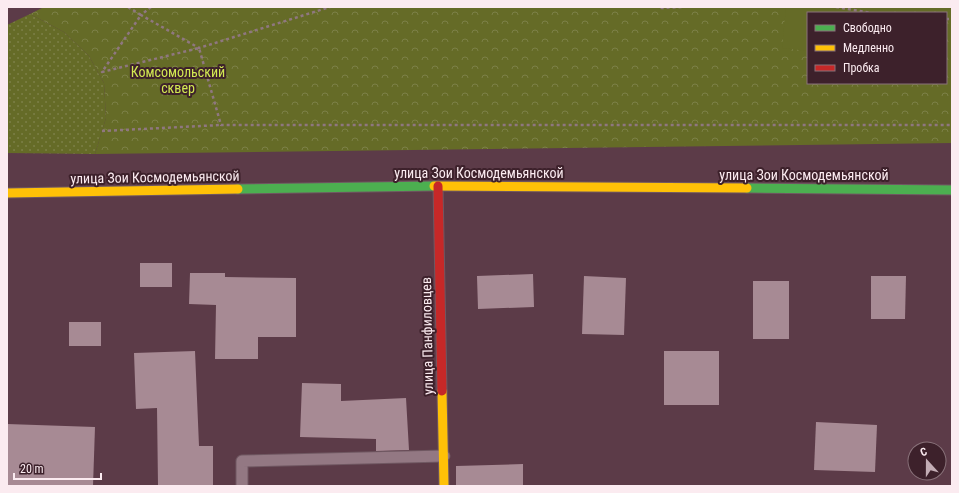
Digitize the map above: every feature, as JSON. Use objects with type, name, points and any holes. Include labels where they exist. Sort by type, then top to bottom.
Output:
[{"type":"main road","name":"улица Зои Космодемьянской","points":[[7,193],[438,186],[952,190]]},
{"type":"main road","name":"улица Панфиловцев","points":[[438,186],[444,486]]},
{"type":"lane","points":[[242,486],[242,461],[444,456]]},
{"type":"path","points":[[128,7],[199,48],[220,125]]},
{"type":"path","points":[[151,7],[141,15],[102,72],[199,48],[330,7]]},
{"type":"path","points":[[661,7],[682,7]]},
{"type":"path","points":[[836,7],[865,12]]},
{"type":"path","points":[[102,131],[220,125],[952,125]]},
{"type":"green space","name":"Комсомольский сквер","points":[[44,7],[952,7],[952,143],[95,154],[106,118],[104,83],[89,56],[64,32],[30,14]]},
{"type":"green space","points":[[786,7],[882,7],[882,12],[807,12],[807,51],[782,48]]},
{"type":"green space","points":[[30,14],[64,32],[89,56],[104,83],[106,118],[95,154],[7,153],[7,25]]},
{"type":"building","points":[[140,263],[172,263],[172,287],[140,287]]},
{"type":"building","points":[[190,273],[225,273],[225,277],[296,278],[296,337],[258,337],[258,359],[215,359],[216,305],[189,304]]},
{"type":"building","points":[[533,274],[534,307],[478,309],[477,276]]},
{"type":"building","points":[[584,276],[626,278],[624,335],[582,334]]},
{"type":"building","points":[[871,276],[906,276],[905,319],[871,319]]},
{"type":"building","points":[[753,281],[789,281],[789,339],[753,339]]},
{"type":"building","points":[[69,322],[101,322],[101,346],[69,346]]},
{"type":"building","points":[[195,351],[199,446],[213,446],[213,486],[158,486],[157,408],[136,409],[134,353]]},
{"type":"building","points":[[664,351],[719,351],[719,405],[664,405]]},
{"type":"building","points":[[302,383],[341,384],[341,401],[406,398],[409,450],[376,451],[376,439],[300,437]]},
{"type":"building","points":[[816,422],[877,425],[875,472],[814,470]]},
{"type":"building","points":[[7,424],[95,427],[93,486],[7,486]]},
{"type":"building","points":[[523,464],[523,486],[456,486],[456,466]]},
{"type":"traffic: fast","points":[[238,189],[434,186]]},
{"type":"traffic: fast","points":[[747,188],[952,190]]},
{"type":"traffic: slow","points":[[434,186],[747,188]]},
{"type":"traffic: slow","points":[[7,193],[238,189]]},
{"type":"traffic: slow","points":[[442,391],[444,486]]},
{"type":"traffic: jam","points":[[438,186],[442,391]]}]
